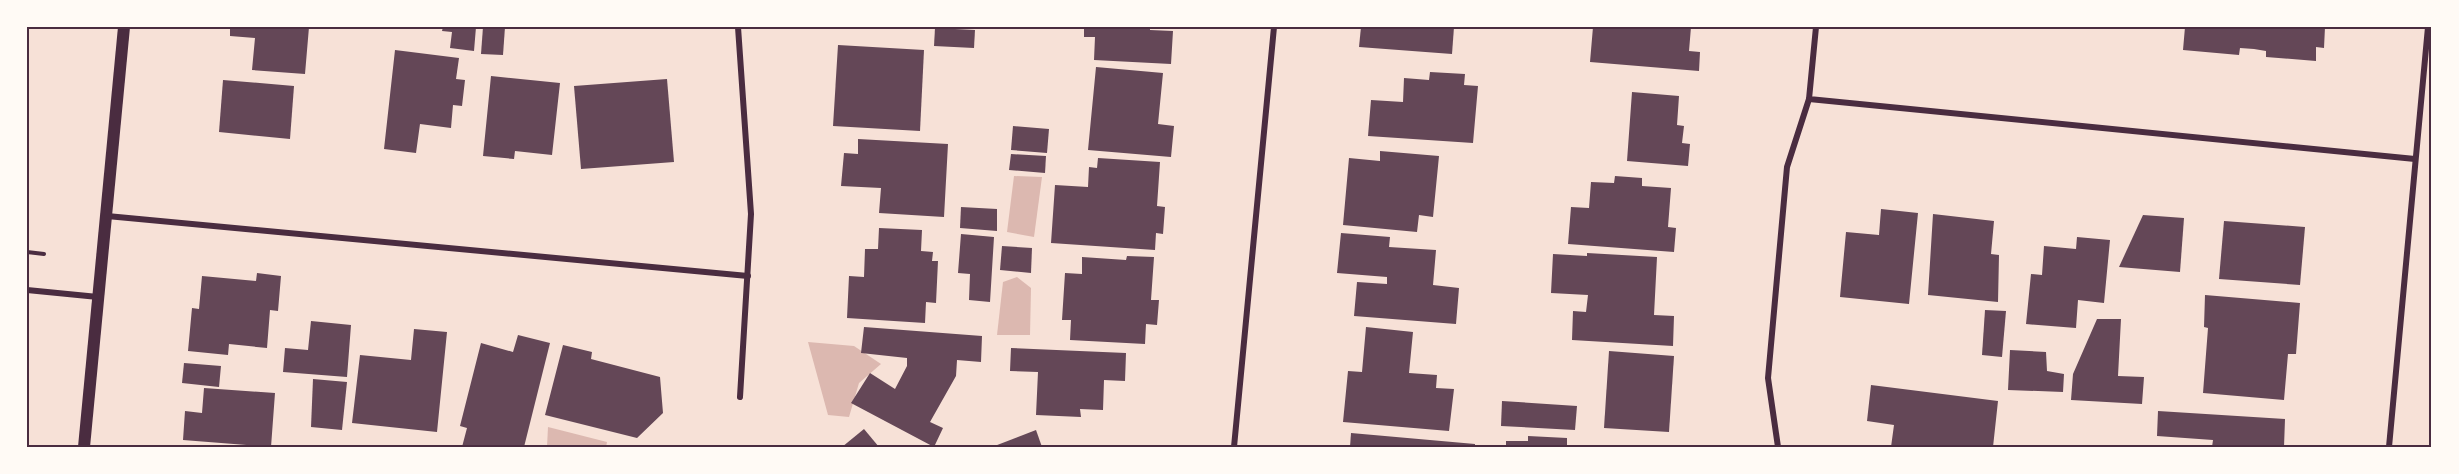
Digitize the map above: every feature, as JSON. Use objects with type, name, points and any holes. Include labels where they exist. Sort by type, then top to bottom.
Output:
[{"type":"main road","points":[[84,447],[124,27]]},
{"type":"street","points":[[738,27],[750,179],[748,276],[740,396]]},
{"type":"street","points":[[1234,447],[1274,27]]},
{"type":"street","points":[[1778,447],[1768,378],[1787,167],[1809,99],[1816,27]]},
{"type":"street","points":[[2389,447],[2428,27]]},
{"type":"street","points":[[1809,99],[2415,159]]},
{"type":"street","points":[[106,216],[748,276]]},
{"type":"street","points":[[27,290],[98,297]]},
{"type":"path","points":[[27,252],[44,254]]},
{"type":"shaded area","points":[[1014,176],[1042,177],[1034,237],[1007,232]]},
{"type":"shaded area","points":[[1017,277],[1031,288],[1030,335],[997,335],[1003,282]]},
{"type":"shaded area","points":[[808,342],[854,346],[881,364],[859,383],[849,417],[828,415]]},
{"type":"shaded area","points":[[548,427],[607,442],[606,447],[547,447]]},
{"type":"building","points":[[230,27],[309,27],[305,74],[252,70],[255,38],[230,36]]},
{"type":"building","points":[[443,27],[476,27],[474,51],[450,48],[452,32],[442,31]]},
{"type":"building","points":[[483,27],[505,27],[503,55],[481,54]]},
{"type":"building","points":[[1084,27],[1150,27],[1150,30],[1173,31],[1171,64],[1094,60],[1095,37],[1084,37]]},
{"type":"building","points":[[1361,27],[1454,27],[1452,54],[1359,47]]},
{"type":"building","points":[[1593,27],[1691,27],[1689,51],[1700,52],[1699,71],[1590,62]]},
{"type":"building","points":[[2185,27],[2325,27],[2324,48],[2316,47],[2316,61],[2266,57],[2266,51],[2254,49],[2240,48],[2239,55],[2183,50]]},
{"type":"building","points":[[935,28],[975,30],[974,48],[934,46]]},
{"type":"building","points":[[838,45],[924,50],[920,131],[833,126]]},
{"type":"building","points":[[395,50],[459,58],[456,79],[465,80],[462,106],[453,105],[451,128],[420,124],[416,153],[384,149]]},
{"type":"building","points":[[1096,67],[1163,73],[1158,124],[1174,126],[1171,157],[1088,150]]},
{"type":"building","points":[[1430,72],[1465,74],[1464,85],[1478,86],[1473,143],[1368,136],[1371,100],[1403,102],[1404,78],[1429,80]]},
{"type":"building","points":[[491,76],[560,83],[552,155],[515,151],[514,159],[483,156]]},
{"type":"building","points":[[667,79],[674,162],[581,169],[574,86]]},
{"type":"building","points":[[223,80],[294,86],[290,139],[219,132]]},
{"type":"building","points":[[1632,92],[1679,96],[1677,125],[1684,126],[1682,143],[1690,144],[1688,166],[1627,161]]},
{"type":"building","points":[[1013,126],[1049,129],[1047,153],[1011,150]]},
{"type":"building","points":[[858,139],[948,144],[944,217],[879,213],[881,188],[841,186],[844,153],[858,154]]},
{"type":"building","points":[[1380,151],[1439,156],[1433,217],[1419,215],[1417,232],[1343,225],[1349,158],[1380,161]]},
{"type":"building","points":[[1011,154],[1046,156],[1045,173],[1009,170]]},
{"type":"building","points":[[1098,158],[1160,162],[1157,206],[1165,207],[1163,234],[1156,233],[1155,250],[1051,243],[1055,185],[1088,187],[1089,167],[1097,168]]},
{"type":"building","points":[[1615,176],[1642,178],[1642,186],[1671,188],[1668,227],[1676,228],[1674,252],[1568,244],[1571,207],[1589,208],[1591,182],[1614,183]]},
{"type":"building","points":[[961,207],[997,209],[997,231],[960,228]]},
{"type":"building","points":[[1881,209],[1918,213],[1909,304],[1840,297],[1846,232],[1879,235]]},
{"type":"building","points":[[1933,214],[1994,221],[1991,254],[1999,255],[1998,302],[1928,295]]},
{"type":"building","points":[[2143,215],[2184,218],[2180,272],[2119,267]]},
{"type":"building","points":[[2224,221],[2305,227],[2300,285],[2219,279]]},
{"type":"building","points":[[879,228],[922,230],[921,251],[933,252],[932,261],[938,261],[936,303],[926,302],[925,323],[847,318],[849,276],[864,277],[865,249],[878,249]]},
{"type":"building","points":[[1341,233],[1390,237],[1389,247],[1436,250],[1433,285],[1459,288],[1456,324],[1354,316],[1357,282],[1387,284],[1387,277],[1337,273]]},
{"type":"building","points":[[961,234],[994,237],[990,302],[969,300],[970,274],[958,273]]},
{"type":"building","points":[[2077,237],[2110,240],[2104,303],[2078,300],[2076,328],[2026,324],[2031,274],[2042,275],[2044,246],[2076,249]]},
{"type":"building","points":[[1002,246],[1032,248],[1031,273],[1000,270]]},
{"type":"building","points":[[1587,253],[1657,257],[1654,315],[1674,316],[1673,346],[1572,340],[1573,311],[1586,312],[1588,295],[1551,293],[1553,254],[1587,256]]},
{"type":"building","points":[[1127,256],[1154,257],[1151,300],[1159,300],[1157,325],[1146,324],[1145,344],[1070,340],[1071,320],[1062,320],[1065,273],[1082,274],[1082,257],[1126,260]]},
{"type":"building","points":[[257,273],[281,276],[278,311],[270,310],[267,348],[229,344],[228,355],[188,351],[192,308],[199,309],[202,276],[256,281]]},
{"type":"building","points":[[2205,295],[2300,303],[2296,354],[2288,354],[2284,400],[2203,393],[2208,328],[2204,327]]},
{"type":"building","points":[[1985,310],[2006,311],[2002,357],[1982,355]]},
{"type":"building","points":[[2097,319],[2121,319],[2118,376],[2144,377],[2142,404],[2071,400],[2073,374]]},
{"type":"building","points":[[311,321],[351,325],[347,377],[283,372],[285,348],[308,350]]},
{"type":"building","points":[[864,327],[982,336],[981,362],[957,360],[956,376],[930,422],[943,428],[934,447],[851,403],[870,373],[895,389],[907,366],[907,358],[861,353]]},
{"type":"building","points":[[1366,327],[1413,332],[1409,373],[1437,375],[1436,388],[1454,389],[1449,431],[1343,422],[1348,371],[1362,372]]},
{"type":"building","points":[[414,329],[447,332],[437,432],[352,423],[360,355],[411,360]]},
{"type":"building","points":[[518,335],[550,343],[524,447],[462,447],[467,428],[460,426],[481,343],[513,352]]},
{"type":"building","points":[[563,345],[592,352],[591,359],[660,377],[663,413],[637,438],[545,415]]},
{"type":"building","points":[[1011,348],[1126,353],[1125,381],[1104,380],[1103,410],[1080,409],[1081,417],[1036,415],[1038,372],[1010,371]]},
{"type":"building","points":[[2010,350],[2046,352],[2047,371],[2064,374],[2063,392],[2008,390]]},
{"type":"building","points":[[1609,351],[1674,356],[1669,432],[1604,428]]},
{"type":"building","points":[[184,363],[221,366],[219,387],[182,383]]},
{"type":"building","points":[[313,379],[347,382],[342,430],[311,427]]},
{"type":"building","points":[[1871,385],[1998,401],[1993,447],[1891,447],[1894,425],[1867,421]]},
{"type":"building","points":[[204,388],[275,393],[271,447],[183,440],[185,411],[202,413]]},
{"type":"building","points":[[1502,401],[1577,406],[1575,430],[1501,426]]},
{"type":"building","points":[[2158,411],[2285,419],[2284,447],[2212,447],[2213,440],[2157,436]]},
{"type":"building","points":[[864,429],[879,447],[842,447]]},
{"type":"building","points":[[1036,430],[1042,447],[992,447]]},
{"type":"building","points":[[1351,433],[1475,444],[1475,447],[1350,447]]},
{"type":"building","points":[[1528,436],[1567,438],[1567,447],[1506,447],[1506,441],[1528,441]]}]
